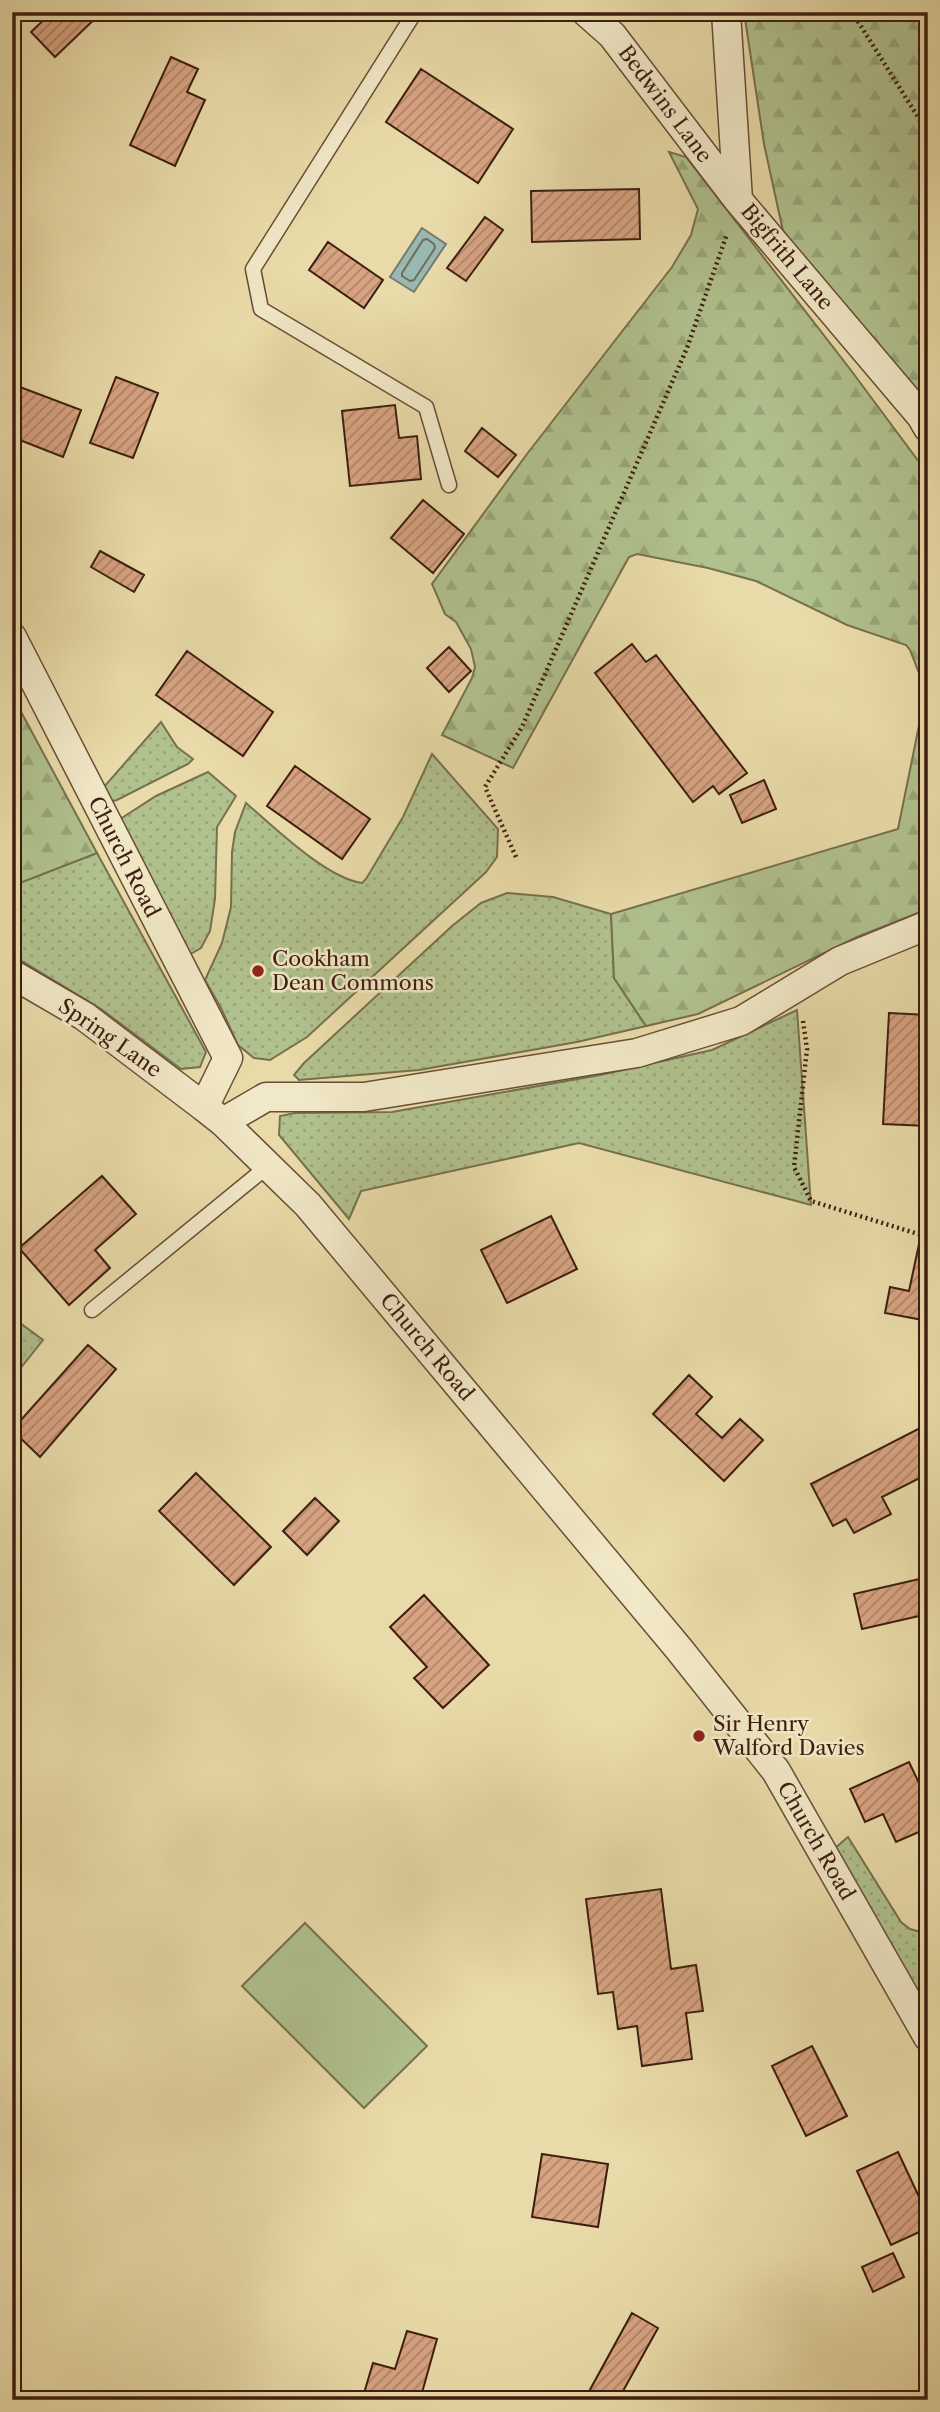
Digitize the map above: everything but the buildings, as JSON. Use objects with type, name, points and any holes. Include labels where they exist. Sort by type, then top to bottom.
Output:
[{"type":"street","name":"Bedwins Lane","points":[[586,12],[612,34],[738,200]]},
{"type":"street","name":"Bigfrith Lane","points":[[726,12],[738,200],[921,416],[928,428]]},
{"type":"street","name":"Church Road","points":[[12,637],[228,1058],[214,1114],[317,1215],[679,1649],[776,1771],[928,2037]]},
{"type":"street","points":[[214,1114],[266,1097],[364,1097],[637,1053],[741,1021],[841,961],[928,925]]},
{"type":"street","name":"Spring Lane","points":[[12,974],[84,1016],[214,1114]]},
{"type":"lane","points":[[415,12],[253,269],[261,309],[426,407],[449,485]]},
{"type":"lane","points":[[92,1310],[268,1166]]},
{"type":"path","points":[[852,12],[928,132]]},
{"type":"path","points":[[516,857],[485,788],[522,727],[687,348],[738,200]]},
{"type":"path","points":[[798,987],[807,1049],[794,1167],[811,1201],[928,1237]]},
{"type":"green space","points":[[744,12],[928,12],[928,417],[786,245],[764,144]]},
{"type":"green space","points":[[669,152],[686,157],[928,474],[928,909],[857,937],[698,1014],[646,1026],[614,978],[611,914],[898,829],[926,691],[906,645],[847,625],[756,581],[637,554],[629,557],[513,768],[442,735],[472,678],[475,667],[471,649],[456,622],[445,614],[432,584],[527,454],[672,267],[691,235],[698,209]]},
{"type":"green space","points":[[12,695],[97,853],[22,882],[12,892]]},
{"type":"green space","points":[[161,722],[177,747],[193,759],[117,800],[104,803],[103,788]]},
{"type":"green space","points":[[432,754],[498,829],[497,857],[486,872],[307,1037],[270,1060],[254,1058],[238,1045],[205,980],[222,943],[231,907],[232,852],[235,832],[246,803],[317,862],[348,879],[362,883],[403,817]]},
{"type":"green space","points":[[208,772],[236,796],[217,827],[215,899],[210,931],[201,948],[187,956],[114,823],[156,796]]},
{"type":"green space","points":[[97,853],[206,1052],[200,1067],[181,1069],[101,1009],[12,955],[12,892],[22,882]]},
{"type":"green space","points":[[507,893],[553,897],[611,914],[614,978],[646,1026],[577,1042],[419,1070],[299,1080],[294,1075],[452,926],[481,903]]},
{"type":"green space","points":[[797,1010],[811,1205],[579,1143],[361,1191],[349,1219],[279,1135],[280,1116],[295,1113],[392,1112],[600,1075],[712,1050]]},
{"type":"green space","points":[[12,1317],[43,1340],[12,1379]]},
{"type":"green space","points":[[848,1837],[901,1922],[910,1929],[928,1934],[928,2017],[834,1849]]},
{"type":"green space","points":[[305,1923],[427,2046],[364,2108],[242,1986]]},
{"type":"water","points":[[422,228],[446,244],[414,292],[390,277]]},
{"type":"place","name":"Cookham Dean Commons","points":[[258,971]]},
{"type":"place","name":"Sir Henry Walford Davies","points":[[699,1736]]}]
